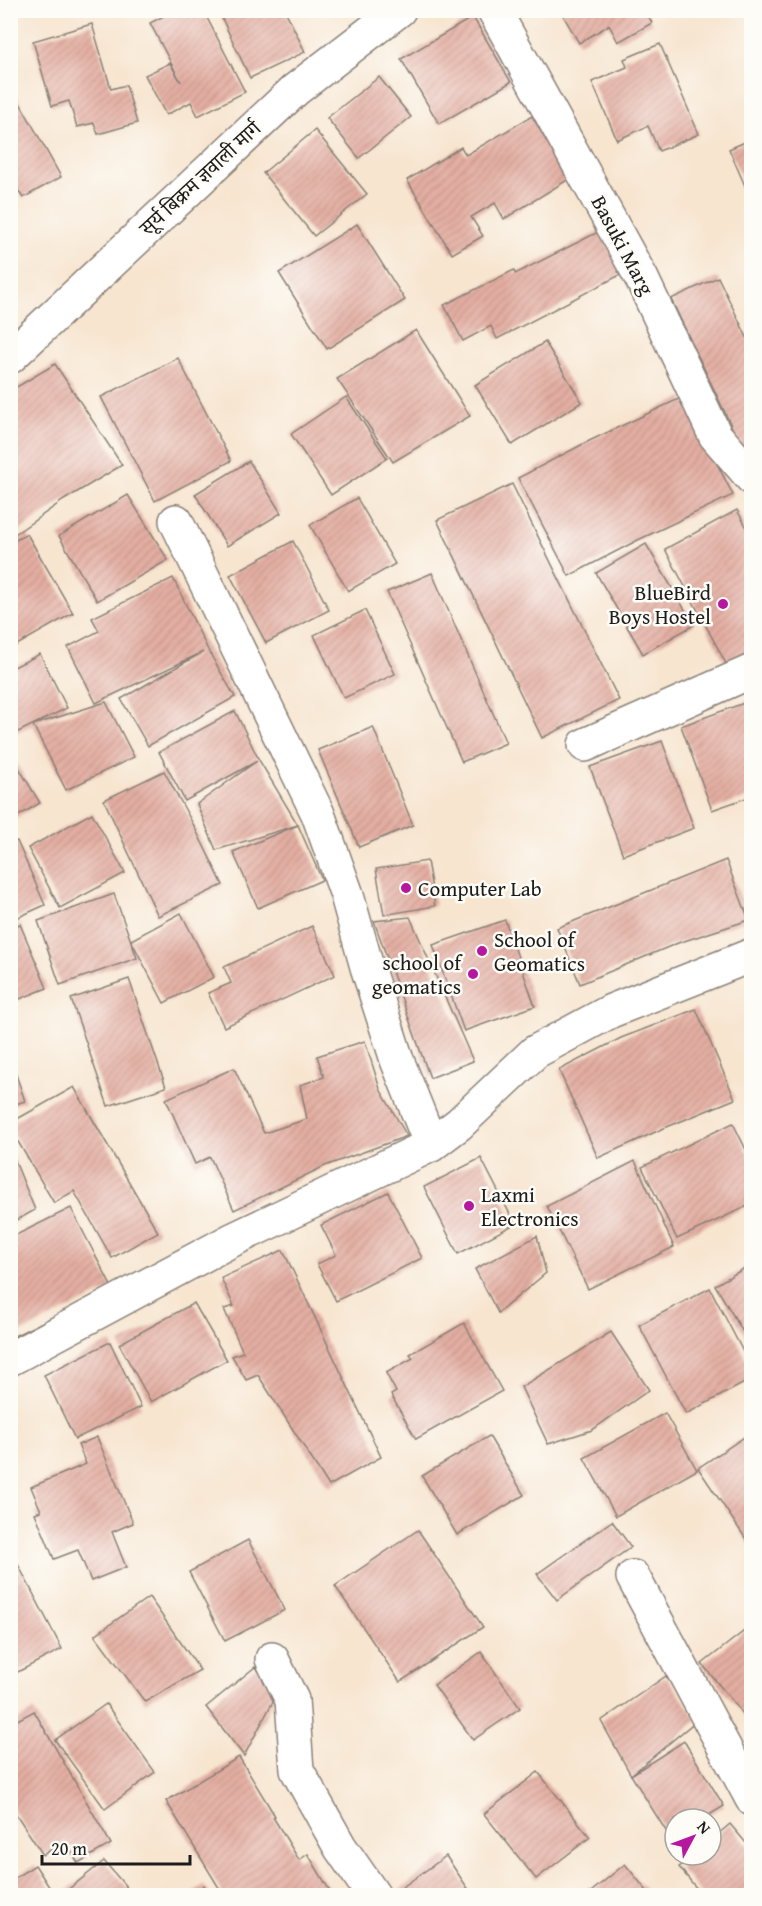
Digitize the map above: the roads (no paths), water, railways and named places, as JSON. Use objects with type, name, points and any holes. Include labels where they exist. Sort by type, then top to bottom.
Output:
[{"type":"street","name":"सूर्य बिक्रम ज्ञवाली मार्ग","points":[[10,357],[295,90],[399,10]]},
{"type":"street","name":"Basuki Marg","points":[[494,10],[642,279],[715,435],[752,478]]},
{"type":"street","points":[[176,521],[318,814],[346,892],[367,968],[397,1060],[431,1146]]},
{"type":"street","points":[[585,745],[752,671]]},
{"type":"street","points":[[10,1359],[230,1241],[431,1146],[459,1124],[535,1052],[611,1011],[752,955]]},
{"type":"street","points":[[633,1577],[752,1799]]},
{"type":"street","points":[[272,1659],[292,1700],[297,1770],[340,1847],[374,1896]]},
{"type":"place","name":"BlueBird Boys Hostel","points":[[723,604]]},
{"type":"place","name":"Computer Lab","points":[[406,888]]},
{"type":"place","name":"School of Geomatics","points":[[482,951]]},
{"type":"place","name":"school of geomatics","points":[[473,974]]},
{"type":"place","name":"Laxmi Electronics","points":[[469,1206]]}]
